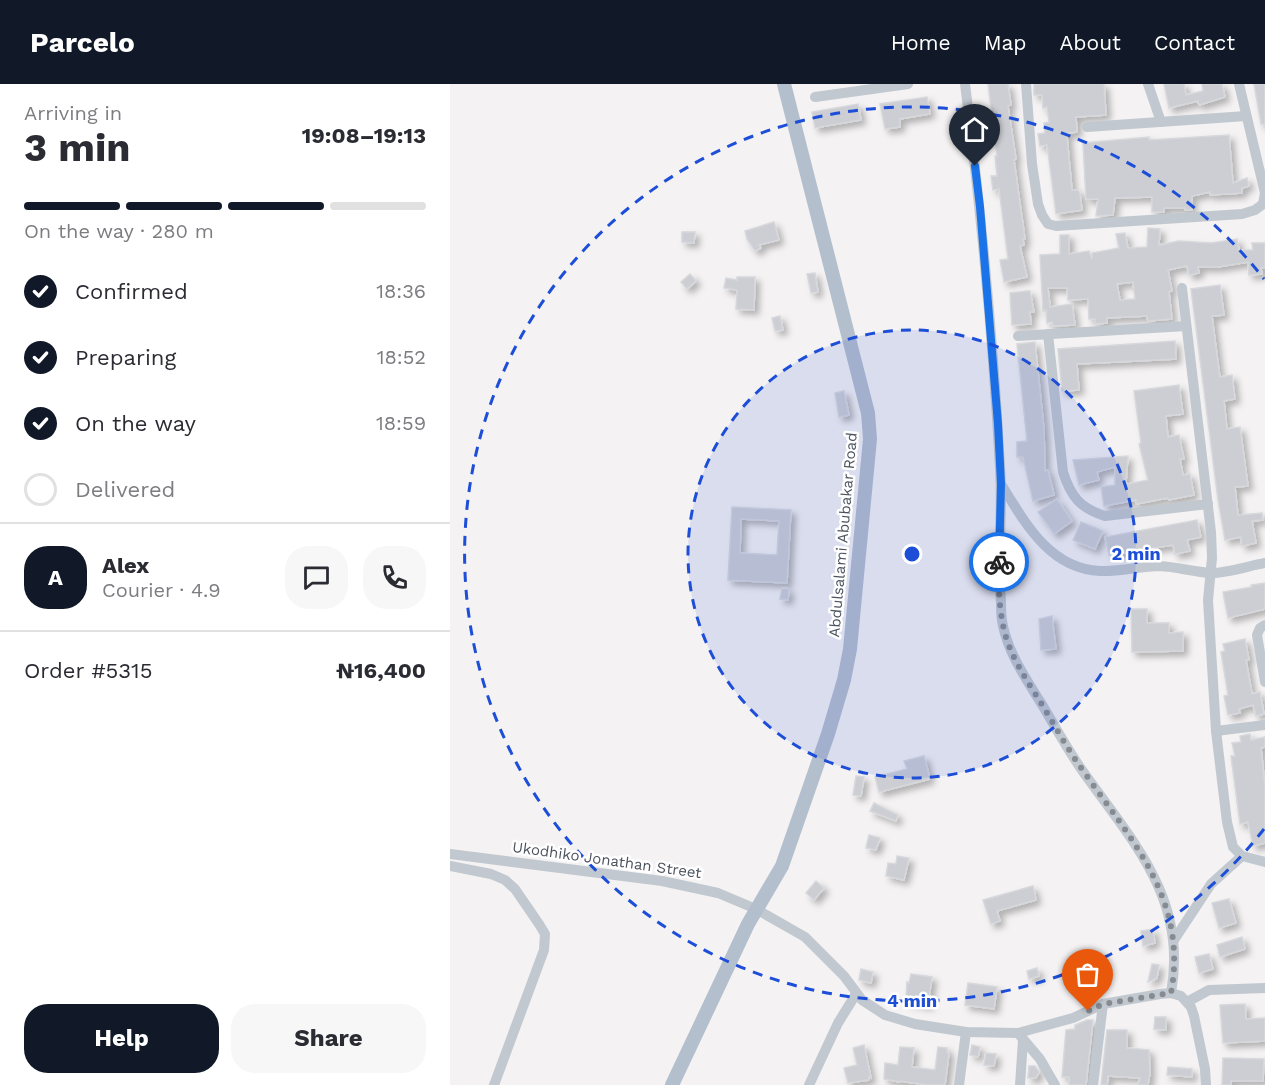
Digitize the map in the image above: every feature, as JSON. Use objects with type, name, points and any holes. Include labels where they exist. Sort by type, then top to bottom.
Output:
[{"type":"main road","name":"Abdulsalami Abubakar Road","points":[[672,1085],[756,909],[782,866],[828,734],[844,680],[855,613],[870,438],[868,414],[784,84]]},
{"type":"street","points":[[815,97],[871,86],[908,84]]},
{"type":"street","points":[[965,84],[980,207],[1001,484],[999,578],[1003,626],[1018,666],[1082,769],[1145,860],[1162,894],[1174,940],[1174,973],[1171,993],[1181,996],[1194,1016],[1206,1085]]},
{"type":"street","points":[[1026,84],[1032,164],[1038,204],[1048,224],[1056,226],[1242,214],[1255,210],[1263,204],[1265,193],[1239,84]]},
{"type":"street","points":[[1148,84],[1161,122]]},
{"type":"street","points":[[1087,127],[1246,116]]},
{"type":"street","points":[[1182,288],[1212,549],[1208,600],[1216,731],[1228,829],[1233,847],[1242,856],[1265,862]]},
{"type":"street","points":[[1018,336],[1186,326]]},
{"type":"street","points":[[1048,334],[1064,472],[1069,490],[1078,502],[1090,511],[1105,516],[1208,504]]},
{"type":"street","points":[[1001,484],[1027,526],[1040,542],[1061,560],[1084,569],[1101,572],[1160,566],[1211,573],[1265,563]]},
{"type":"street","points":[[1265,625],[1260,628],[1257,635],[1265,682]]},
{"type":"street","points":[[1216,731],[1265,725]]},
{"type":"street","name":"Ukodhiko Jonathan Street","points":[[450,854],[693,886],[718,892],[756,909],[805,937],[844,976],[856,994],[874,1009],[885,1015],[915,1024],[1020,1037],[1073,1018],[1103,1004],[1171,993]]},
{"type":"street","points":[[1174,940],[1211,884],[1242,856]]},
{"type":"street","points":[[450,866],[491,874],[505,880],[515,888],[545,934],[544,950],[494,1085]]},
{"type":"street","points":[[1187,1002],[1209,990],[1265,988]]},
{"type":"street","points":[[809,1085],[838,1023],[856,994]]},
{"type":"street","points":[[1093,1085],[1103,1004]]},
{"type":"street","points":[[959,1085],[966,1032]]},
{"type":"street","points":[[1020,1037],[1020,1085]]},
{"type":"street","points":[[1020,1037],[1040,1059],[1055,1085]]},
{"type":"building","points":[[988,84],[1008,84],[1011,105],[1008,106],[1025,239],[1023,239],[1024,245],[1020,246],[1027,277],[1004,282],[1000,260],[1008,259],[999,189],[993,190],[991,176],[997,176],[995,156],[997,156],[995,141],[992,141],[990,122],[993,122]]},
{"type":"building","points":[[1034,84],[1104,84],[1106,115],[1076,117],[1077,132],[1068,133],[1067,136],[1072,190],[1078,190],[1080,194],[1082,210],[1056,214],[1047,145],[1040,146],[1038,134],[1045,133],[1044,123],[1049,122],[1047,107],[1043,108],[1042,95],[1034,95]]},
{"type":"building","points":[[1164,84],[1184,84],[1186,95],[1203,91],[1202,84],[1222,84],[1225,97],[1199,105],[1198,101],[1169,108]]},
{"type":"building","points":[[1254,84],[1265,84],[1265,124],[1261,124]]},
{"type":"building","points":[[927,97],[930,114],[900,119],[900,127],[885,129],[880,104]]},
{"type":"building","points":[[858,104],[861,120],[815,128],[812,112]]},
{"type":"building","points":[[1229,135],[1233,183],[1247,178],[1249,186],[1242,188],[1242,193],[1210,195],[1210,192],[1192,196],[1192,210],[1164,208],[1164,212],[1152,212],[1152,197],[1115,198],[1113,215],[1096,216],[1098,199],[1086,199],[1083,143],[1149,137],[1149,140]]},
{"type":"building","points":[[774,222],[779,240],[759,245],[761,248],[755,251],[745,231]]},
{"type":"building","points":[[1148,228],[1160,229],[1159,245],[1179,241],[1211,243],[1237,239],[1239,250],[1253,250],[1252,243],[1265,243],[1265,268],[1261,268],[1262,274],[1249,275],[1248,262],[1218,267],[1198,267],[1199,273],[1189,275],[1187,266],[1168,270],[1172,291],[1169,292],[1172,319],[1148,321],[1147,316],[1107,318],[1107,323],[1095,324],[1095,319],[1089,319],[1088,299],[1068,300],[1067,288],[1048,288],[1050,307],[1072,304],[1075,325],[1053,326],[1052,322],[1047,323],[1046,310],[1043,311],[1040,255],[1060,254],[1060,235],[1069,235],[1069,254],[1089,251],[1092,259],[1092,253],[1119,248],[1116,234],[1125,233],[1128,248],[1147,247]],"holes":[[[1133,282],[1135,299],[1120,300],[1117,284]]]},
{"type":"building","points":[[682,232],[695,232],[694,243],[682,242]]},
{"type":"building","points":[[815,273],[818,292],[811,293],[807,274]]},
{"type":"building","points":[[690,274],[696,281],[687,289],[681,282]]},
{"type":"building","points":[[737,277],[755,277],[754,310],[736,309],[737,290],[724,288],[726,278],[737,280]]},
{"type":"building","points":[[1220,285],[1224,315],[1212,316],[1220,377],[1232,375],[1235,399],[1224,401],[1227,429],[1240,427],[1248,486],[1235,487],[1238,515],[1262,513],[1263,520],[1252,521],[1256,543],[1242,546],[1241,537],[1225,540],[1191,289]]},
{"type":"building","points":[[1030,291],[1034,312],[1030,312],[1031,324],[1012,325],[1010,293]]},
{"type":"building","points":[[780,316],[783,330],[775,331],[772,318]]},
{"type":"building","points":[[1175,341],[1176,359],[1077,364],[1079,390],[1062,391],[1058,349]]},
{"type":"building","points":[[1035,342],[1044,429],[1045,471],[1048,470],[1054,495],[1033,501],[1023,457],[1017,457],[1017,442],[1027,441],[1017,344]]},
{"type":"building","points":[[1179,385],[1183,414],[1166,416],[1168,437],[1179,435],[1184,459],[1180,459],[1183,475],[1190,474],[1194,495],[1136,504],[1136,500],[1104,506],[1101,487],[1115,485],[1115,467],[1097,472],[1099,480],[1079,485],[1073,460],[1128,456],[1126,483],[1148,480],[1139,444],[1141,443],[1134,391]]},
{"type":"building","points":[[844,391],[849,415],[839,417],[835,393]]},
{"type":"building","points":[[1057,499],[1072,521],[1054,534],[1038,512]]},
{"type":"building","points":[[732,507],[791,510],[787,583],[728,580]],"holes":[[[741,519],[779,521],[777,555],[740,553]]]},
{"type":"building","points":[[1197,520],[1201,537],[1187,540],[1190,551],[1175,554],[1173,545],[1109,555],[1105,537]]},
{"type":"building","points":[[1081,522],[1103,531],[1095,549],[1073,540]]},
{"type":"building","points":[[1265,583],[1265,609],[1228,618],[1223,592]]},
{"type":"building","points":[[782,588],[789,589],[788,600],[780,599]]},
{"type":"building","points":[[1131,609],[1147,609],[1147,623],[1169,623],[1169,633],[1183,632],[1183,651],[1132,652]]},
{"type":"building","points":[[1052,616],[1056,649],[1041,650],[1039,619]]},
{"type":"building","points":[[1245,639],[1252,694],[1260,692],[1264,714],[1256,716],[1253,705],[1239,709],[1240,713],[1228,715],[1224,696],[1228,695],[1221,652],[1225,651],[1223,644]]},
{"type":"building","points":[[1250,734],[1251,740],[1265,737],[1265,747],[1261,748],[1265,786],[1265,843],[1253,846],[1248,822],[1240,824],[1231,756],[1235,756],[1232,743],[1241,742],[1240,736]]},
{"type":"building","points":[[924,756],[930,779],[879,792],[875,777],[907,769],[904,761]]},
{"type":"building","points":[[856,776],[864,777],[861,796],[853,795]]},
{"type":"building","points":[[874,803],[898,815],[896,821],[870,811]]},
{"type":"building","points":[[869,835],[880,838],[876,850],[866,848]]},
{"type":"building","points":[[897,856],[909,858],[904,880],[886,876],[888,863],[896,864]]},
{"type":"building","points":[[816,881],[824,888],[814,900],[806,893]]},
{"type":"building","points":[[1033,886],[1036,900],[997,911],[1000,921],[991,924],[983,900]]},
{"type":"building","points":[[1229,899],[1236,923],[1219,928],[1212,903]]},
{"type":"building","points":[[1153,929],[1155,943],[1143,946],[1141,931]]},
{"type":"building","points":[[1242,937],[1245,949],[1220,957],[1217,945]]},
{"type":"building","points":[[1209,954],[1213,969],[1199,973],[1195,957]]},
{"type":"building","points":[[1152,964],[1159,965],[1157,978],[1148,982]]},
{"type":"building","points":[[1037,968],[1039,976],[1029,979],[1027,971]]},
{"type":"building","points":[[861,969],[873,972],[871,983],[859,980]]},
{"type":"building","points":[[911,974],[932,977],[928,1005],[906,1001],[907,982],[909,983]]},
{"type":"building","points":[[968,983],[997,987],[994,1009],[965,1005]]},
{"type":"building","points":[[1245,1004],[1246,1019],[1265,1018],[1265,1041],[1223,1043],[1220,1005]]},
{"type":"building","points":[[1155,1017],[1166,1017],[1166,1030],[1154,1029]]},
{"type":"building","points":[[1093,1020],[1086,1085],[1069,1085],[1069,1077],[1062,1077],[1066,1030],[1075,1029],[1075,1025]]},
{"type":"building","points":[[1107,1030],[1127,1030],[1127,1048],[1149,1050],[1148,1085],[1138,1085],[1140,1078],[1108,1076],[1107,1085],[1101,1085]]},
{"type":"building","points":[[864,1045],[871,1078],[848,1083],[844,1068],[857,1065],[853,1048]]},
{"type":"building","points":[[972,1045],[980,1047],[978,1057],[970,1055]]},
{"type":"building","points":[[900,1047],[914,1048],[912,1067],[935,1070],[938,1047],[947,1048],[949,1053],[945,1085],[884,1079],[885,1063],[898,1065]]},
{"type":"building","points":[[986,1053],[996,1054],[994,1066],[984,1065]]},
{"type":"building","points":[[1223,1058],[1264,1059],[1263,1081],[1231,1081],[1231,1085],[1222,1085]]},
{"type":"building","points":[[1029,1066],[1035,1066],[1039,1072],[1036,1078],[1028,1078]]},
{"type":"building","points":[[1168,1067],[1192,1069],[1192,1077],[1167,1075]]},
{"type":"way so far","points":[[999,562],[1003,626],[1018,666],[1082,769],[1145,860],[1162,894],[1174,940],[1174,973],[1171,993],[1103,1004],[1088,1011]]},
{"type":"route","points":[[975,166],[998,424],[1001,484],[999,562]]}]
